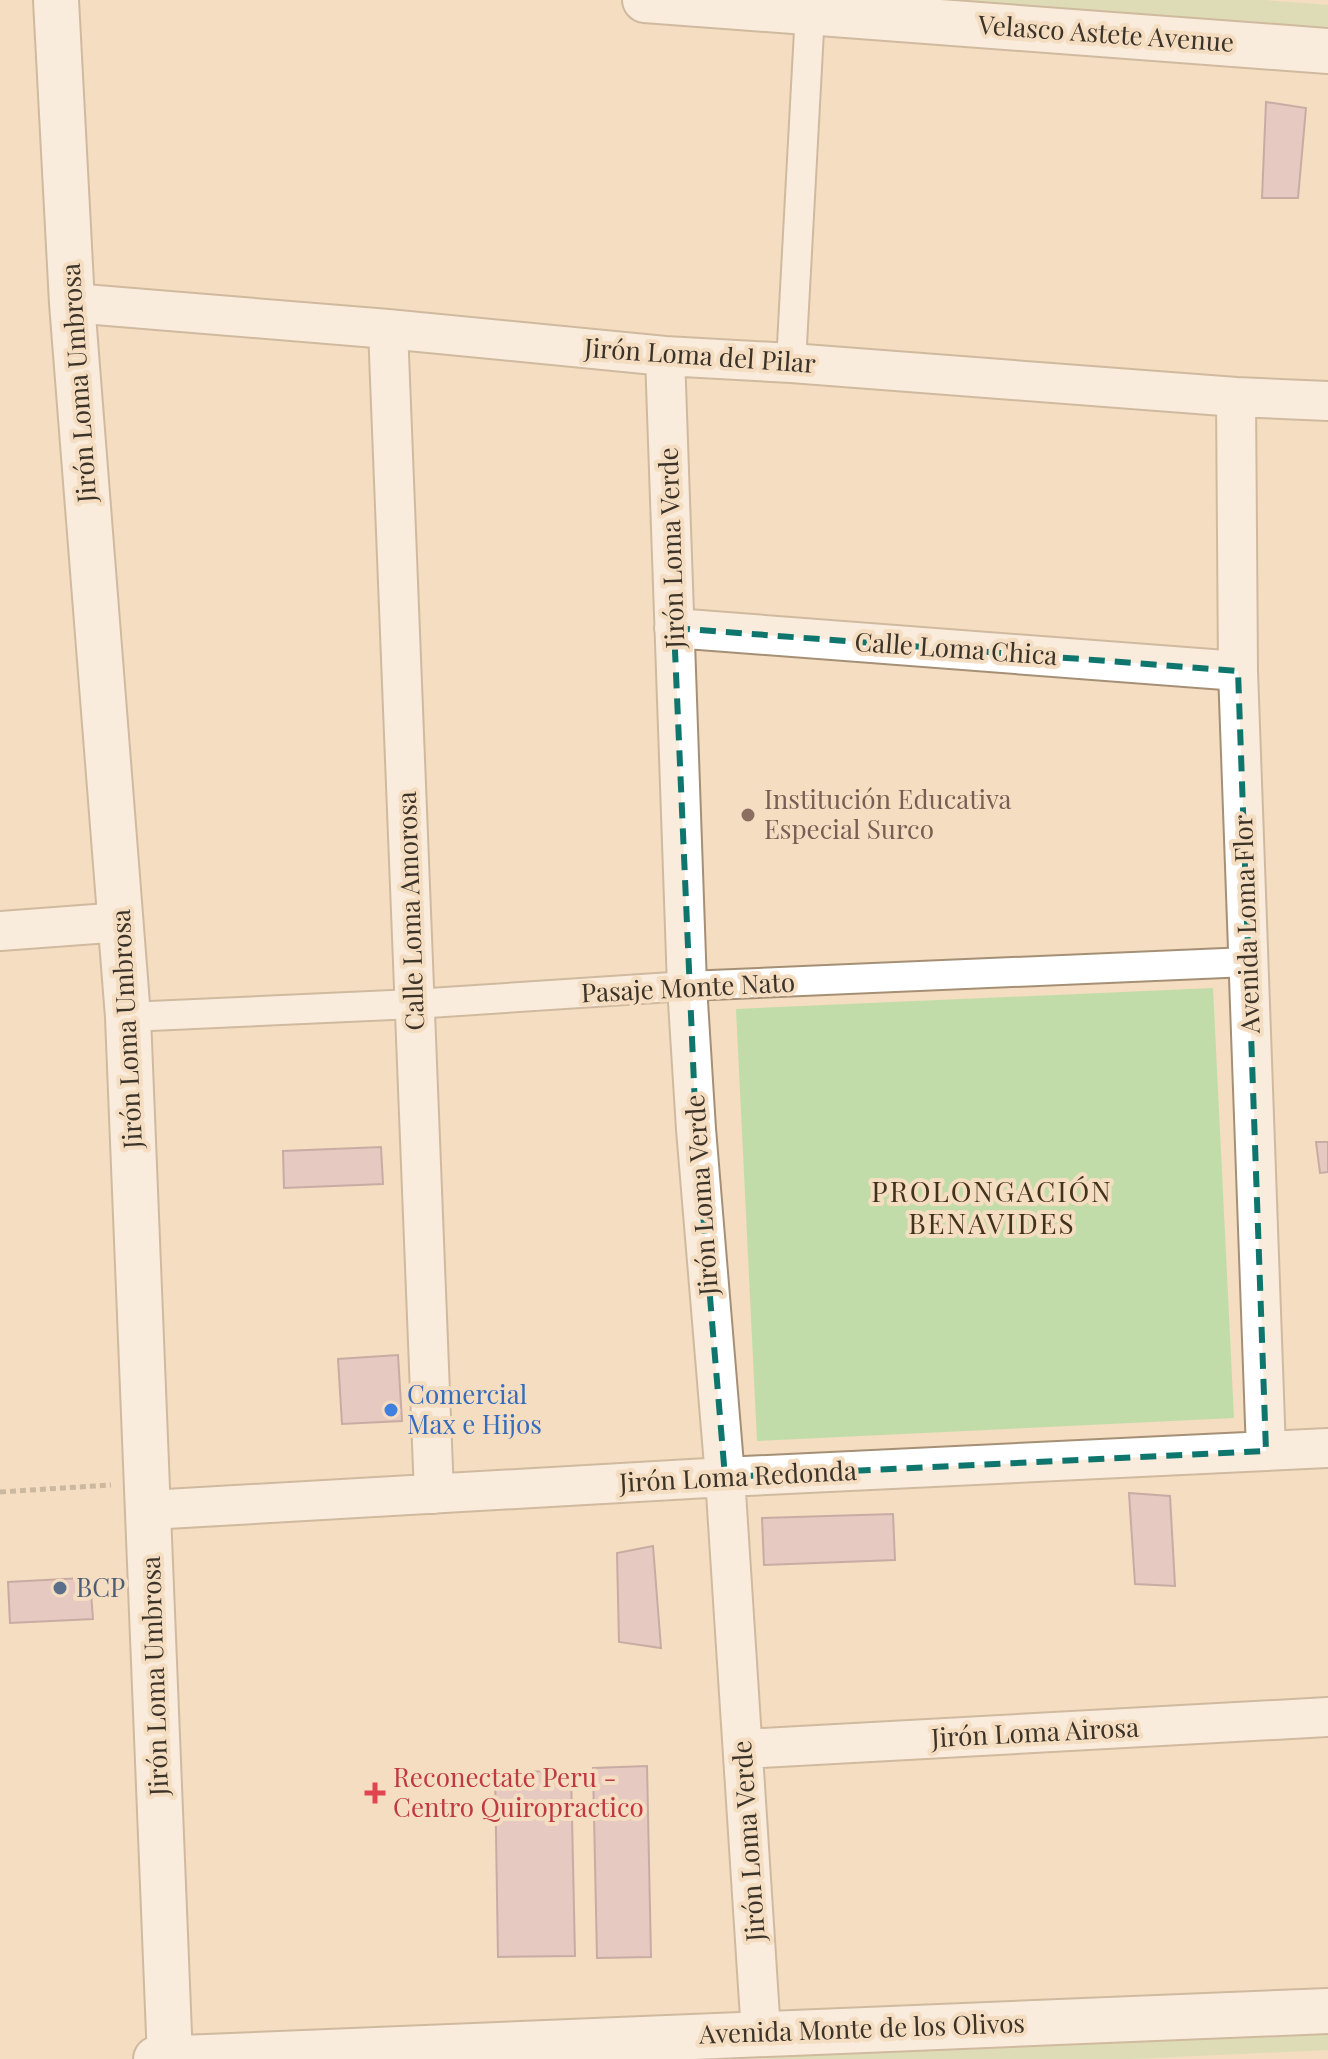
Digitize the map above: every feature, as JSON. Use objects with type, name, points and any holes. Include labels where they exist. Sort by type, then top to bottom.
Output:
[{"type":"street","name":"Jirón Loma Umbrosa","points":[[56,0],[72,303],[128,1017],[170,2059]]},
{"type":"street","name":"Velasco Astete Avenue","points":[[645,0],[1328,51]]},
{"type":"street","points":[[791,363],[810,12]]},
{"type":"street","name":"Jirón Loma del Pilar","points":[[72,303],[665,356],[1328,401]]},
{"type":"street","name":"Calle Loma Amorosa","points":[[388,329],[434,1494]]},
{"type":"street","name":"Jirón Loma Verde","points":[[665,356],[687,986],[725,1477],[761,2033]]},
{"type":"street","name":"Avenida Loma Flor","points":[[1236,397],[1238,671],[1266,1451]]},
{"type":"street","name":"Calle Loma Chica","points":[[674,628],[1238,671]]},
{"type":"street","points":[[0,931],[122,922]]},
{"type":"street","name":"Pasaje Monte Nato","points":[[128,1017],[414,1004],[687,986],[1248,962]]},
{"type":"street","name":"Jirón Loma Redonda","points":[[148,1498],[434,1494],[1328,1448]]},
{"type":"street","name":"Jirón Loma Airosa","points":[[743,1749],[1328,1717]]},
{"type":"street","name":"Avenida Monte de los Olivos","points":[[156,2059],[1328,2011]]},
{"type":"path","points":[[0,1492],[105,1485],[148,1498]]},
{"type":"highlighted area","points":[[674,628],[1238,671],[1266,1451],[725,1477],[696,1129]]},
{"type":"green space","points":[[875,0],[1265,0],[1328,5],[1328,34]]},
{"type":"green space","points":[[1213,988],[1234,1418],[757,1441],[736,1009]]},
{"type":"green space","points":[[1328,2030],[1328,2050],[1133,2059],[624,2059]]},
{"type":"building","points":[[1266,102],[1306,108],[1298,198],[1262,198]]},
{"type":"building","points":[[1316,1142],[1328,1142],[1328,1172],[1320,1173]]},
{"type":"building","points":[[381,1147],[383,1184],[284,1188],[283,1151]]},
{"type":"building","points":[[398,1355],[402,1421],[342,1424],[338,1359]]},
{"type":"building","points":[[1129,1493],[1170,1496],[1175,1586],[1135,1584]]},
{"type":"building","points":[[893,1514],[895,1560],[764,1565],[762,1518]]},
{"type":"building","points":[[653,1546],[661,1648],[619,1642],[617,1553]]},
{"type":"building","points":[[82,1578],[82,1594],[91,1593],[93,1619],[10,1623],[8,1582]]},
{"type":"building","points":[[647,1766],[651,1957],[597,1958],[593,1768]]},
{"type":"building","points":[[571,1771],[575,1956],[498,1957],[495,1772]]},
{"type":"place","name":"Institución Educativa Especial Surco","points":[[748,815]]},
{"type":"place","name":"Comercial Max e Hijos","points":[[391,1410]]},
{"type":"place","name":"BCP","points":[[60,1588]]},
{"type":"place","name":"Reconectate Peru - Centro Quiropractico","points":[[375,1793]]},
{"type":"district","name":"PROLONGACIÓN BENAVIDES","points":[[992,1208]]}]
